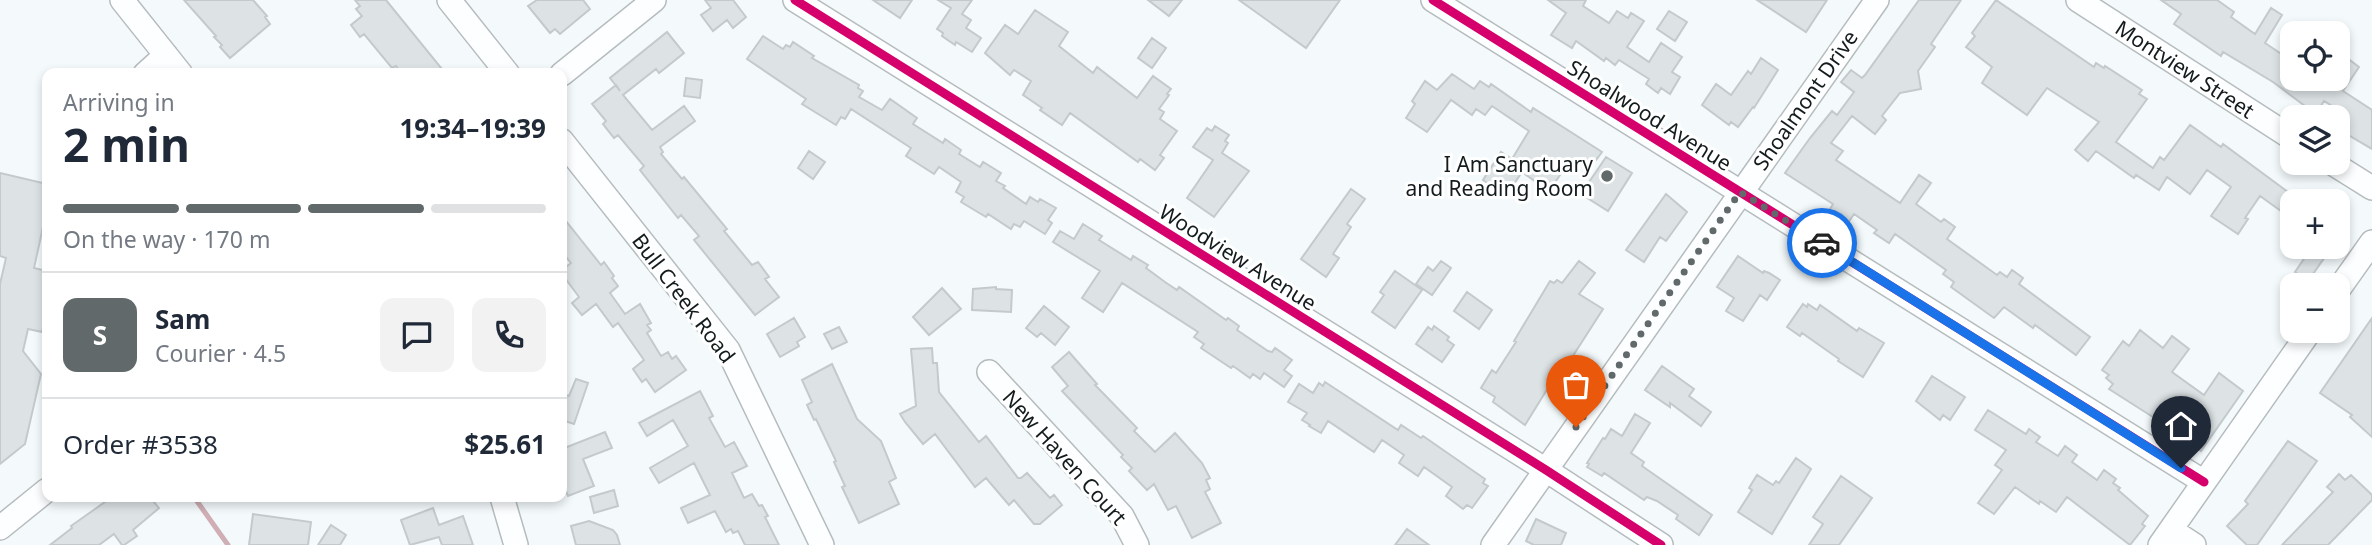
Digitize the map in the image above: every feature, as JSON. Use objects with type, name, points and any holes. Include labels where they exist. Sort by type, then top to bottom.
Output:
[{"type":"street","points":[[122,0],[176,68]]},
{"type":"street","points":[[449,0],[503,68]]},
{"type":"street","points":[[567,70],[654,0]]},
{"type":"street","name":"Woodview Avenue","points":[[795,0],[1546,470],[1661,545]]},
{"type":"street","name":"Shoalwood Avenue","points":[[1433,0],[2204,482]]},
{"type":"street","name":"Shoalmont Drive","points":[[1493,545],[1877,0]]},
{"type":"street","name":"Montview Street","points":[[2078,0],[2280,130]]},
{"type":"street","points":[[152,68],[166,55]]},
{"type":"street","name":"Bull Creek Road","points":[[567,147],[728,350],[822,545]]},
{"type":"street","points":[[2350,174],[2372,188]]},
{"type":"street","points":[[2350,273],[2372,242]]},
{"type":"street","points":[[2194,545],[2166,538],[2302,343]]},
{"type":"street","name":"New Haven Court","points":[[989,372],[1122,516],[1137,545]]},
{"type":"street","points":[[0,528],[42,494]]},
{"type":"street","points":[[503,502],[516,545]]},
{"type":"building","points":[[184,0],[253,0],[267,16],[265,17],[270,24],[230,58],[220,47],[222,45],[214,37],[216,36]]},
{"type":"building","points":[[355,0],[386,0],[441,68],[392,68],[364,34],[360,37],[351,25],[362,16],[356,9],[360,6]]},
{"type":"building","points":[[537,0],[583,0],[590,9],[560,34],[555,29],[550,33],[528,6]]},
{"type":"building","points":[[705,0],[733,0],[746,17],[733,28],[727,20],[713,31],[701,15],[711,8]]},
{"type":"building","points":[[873,0],[912,0],[900,18]]},
{"type":"building","points":[[938,0],[972,0],[962,14],[971,20],[966,28],[981,38],[972,52],[956,42],[955,45],[937,29],[951,8]]},
{"type":"building","points":[[1148,0],[1182,0],[1169,16]]},
{"type":"building","points":[[1239,0],[1340,0],[1306,48]]},
{"type":"building","points":[[1548,0],[1586,0],[1583,6],[1609,23],[1617,11],[1628,18],[1631,13],[1644,21],[1627,47],[1649,62],[1661,43],[1682,57],[1672,72],[1680,77],[1670,94],[1661,88],[1658,93],[1646,84],[1649,79],[1619,60],[1615,65],[1606,58],[1604,61],[1576,41],[1572,48],[1551,35],[1566,13]]},
{"type":"building","points":[[1757,0],[1827,0],[1806,32]]},
{"type":"building","points":[[1919,0],[1961,0],[1931,44],[1935,47],[1918,71],[1921,89],[1900,93],[1882,116],[1886,120],[1875,134],[1852,116],[1831,143],[1843,151],[1836,160],[1900,203],[1919,175],[1931,183],[1916,204],[1941,222],[1944,219],[1955,227],[1947,239],[1997,275],[2000,272],[2007,277],[2012,270],[2023,278],[2019,284],[2090,337],[2076,355],[2035,325],[2033,328],[2004,307],[1994,318],[1951,287],[1954,282],[1943,274],[1946,270],[1895,234],[1889,243],[1874,233],[1877,230],[1854,214],[1848,223],[1829,211],[1833,204],[1785,173],[1832,111],[1837,115],[1854,92],[1841,82],[1851,70],[1862,78],[1865,75]]},
{"type":"building","points":[[1996,0],[2094,67],[2096,63],[2104,68],[2105,66],[2142,90],[2139,94],[2147,99],[2116,142],[2153,168],[2160,157],[2164,160],[2190,125],[2221,147],[2223,144],[2284,189],[2280,189],[2280,210],[2260,196],[2238,234],[2211,216],[2231,187],[2207,170],[2190,194],[2167,177],[2159,190],[2136,175],[2134,178],[2096,151],[2088,161],[2075,150],[2099,122],[2047,88],[2027,115],[1982,83],[1992,67],[1966,47],[1975,36],[1972,33]]},
{"type":"building","points":[[2161,0],[2217,0],[2234,12],[2231,17],[2255,34],[2271,8],[2282,15],[2265,43],[2280,53],[2280,87],[2223,52],[2221,56],[2174,24],[2181,14]]},
{"type":"building","points":[[1035,10],[1068,32],[1059,46],[1093,73],[1097,67],[1137,98],[1153,76],[1171,89],[1159,109],[1164,112],[1160,119],[1177,131],[1160,155],[1164,158],[1155,170],[1140,159],[1138,162],[1070,113],[1062,125],[1040,110],[1042,108],[1023,95],[1031,81],[1014,70],[1010,75],[985,53],[1005,25],[1018,34]]},
{"type":"building","points":[[1669,11],[1687,22],[1675,41],[1657,29]]},
{"type":"building","points":[[667,32],[684,53],[659,73],[656,69],[623,95],[652,130],[684,106],[695,121],[660,147],[663,152],[661,154],[727,229],[724,231],[752,265],[758,262],[769,277],[765,279],[779,297],[755,315],[694,240],[699,236],[681,215],[678,218],[640,170],[644,166],[618,135],[614,138],[603,124],[606,121],[592,104],[616,85],[610,78]]},
{"type":"building","points":[[763,36],[783,49],[786,45],[790,47],[793,42],[814,56],[812,58],[859,85],[858,88],[863,91],[859,97],[882,110],[890,99],[917,118],[913,124],[943,143],[945,139],[961,150],[959,154],[980,167],[983,162],[1001,173],[996,181],[1026,204],[1030,197],[1056,208],[1048,220],[1052,223],[1045,234],[1024,221],[1020,227],[1014,224],[1011,229],[988,214],[986,217],[961,202],[964,197],[956,192],[961,182],[939,167],[934,174],[906,156],[911,148],[851,109],[845,119],[841,117],[836,125],[802,104],[806,99],[747,59]]},
{"type":"building","points":[[1152,38],[1166,48],[1152,68],[1138,58]]},
{"type":"building","points":[[1761,58],[1778,70],[1754,108],[1738,127],[1731,122],[1729,125],[1702,105],[1716,84],[1731,95],[1748,71],[1751,74]]},
{"type":"building","points":[[2350,60],[2359,67],[2350,80]]},
{"type":"building","points":[[1452,74],[1474,89],[1480,81],[1489,87],[1491,84],[1531,112],[1533,108],[1602,152],[1596,160],[1567,165],[1549,191],[1522,172],[1506,196],[1483,180],[1501,152],[1512,159],[1529,131],[1492,106],[1485,115],[1476,109],[1472,115],[1451,100],[1427,132],[1406,118],[1415,104],[1412,101],[1425,81],[1437,90]]},
{"type":"building","points":[[686,78],[702,80],[700,98],[684,96]]},
{"type":"building","points":[[2285,91],[2343,91],[2372,110],[2372,149],[2350,136],[2350,105],[2330,105],[2324,101],[2322,105],[2304,105]]},
{"type":"building","points":[[1215,126],[1229,135],[1222,153],[1249,171],[1214,217],[1187,198],[1213,160],[1193,147],[1207,128],[1212,131]]},
{"type":"building","points":[[809,151],[825,162],[813,179],[798,168]]},
{"type":"building","points":[[1606,157],[1632,173],[1608,211],[1581,194]]},
{"type":"building","points":[[0,173],[42,183],[42,232],[34,268],[42,270],[42,332],[28,329],[23,351],[41,374],[25,444],[0,464],[0,284],[6,258],[0,256]]},
{"type":"building","points":[[1351,189],[1365,199],[1347,224],[1351,227],[1333,254],[1339,258],[1326,277],[1301,259]]},
{"type":"building","points":[[1666,194],[1687,212],[1666,241],[1660,237],[1644,262],[1626,250]]},
{"type":"building","points":[[567,222],[601,265],[604,262],[614,276],[612,278],[618,286],[610,293],[625,314],[640,304],[651,323],[647,325],[651,330],[647,333],[661,356],[668,352],[672,359],[676,356],[686,370],[655,392],[646,379],[642,382],[633,369],[644,360],[618,323],[613,327],[596,304],[582,315],[572,303],[579,297],[567,281],[567,266],[571,263],[567,258]]},
{"type":"building","points":[[1083,224],[1102,236],[1099,240],[1131,260],[1133,256],[1148,265],[1146,268],[1177,290],[1179,287],[1226,320],[1228,318],[1239,326],[1237,330],[1268,351],[1272,352],[1275,348],[1292,360],[1284,370],[1292,376],[1284,387],[1264,373],[1260,379],[1253,374],[1250,378],[1233,366],[1231,368],[1201,348],[1204,344],[1194,337],[1198,332],[1122,283],[1103,312],[1082,298],[1100,271],[1053,242],[1060,231],[1074,239]]},
{"type":"building","points":[[1738,256],[1763,273],[1769,273],[1780,280],[1767,300],[1760,295],[1743,321],[1726,311],[1734,298],[1717,287]]},
{"type":"building","points":[[2304,259],[2324,259],[2314,273],[2295,272]]},
{"type":"building","points":[[1441,261],[1451,268],[1432,295],[1416,284],[1428,267],[1433,271]]},
{"type":"building","points":[[1579,261],[1595,273],[1579,294],[1603,309],[1525,425],[1493,402],[1495,397],[1481,388],[1492,370],[1496,373],[1516,342],[1514,341],[1550,281],[1554,283],[1557,280],[1562,283]]},
{"type":"building","points":[[1395,271],[1422,290],[1395,328],[1372,312],[1384,295],[1380,292]]},
{"type":"building","points":[[996,287],[1012,290],[1011,312],[972,310],[973,289]]},
{"type":"building","points":[[942,288],[961,309],[929,335],[913,317]]},
{"type":"building","points":[[1467,292],[1492,310],[1479,329],[1454,311]]},
{"type":"building","points":[[1803,304],[1817,310],[1820,305],[1857,331],[1859,328],[1884,343],[1863,377],[1802,333],[1800,336],[1787,327]]},
{"type":"building","points":[[1044,306],[1069,327],[1055,345],[1041,333],[1037,337],[1026,328]]},
{"type":"building","points":[[794,318],[805,337],[797,342],[799,346],[780,357],[767,334]]},
{"type":"building","points":[[2372,318],[2372,437],[2350,417],[2352,415],[2320,393]]},
{"type":"building","points":[[1434,326],[1449,337],[1447,340],[1454,345],[1442,362],[1416,344],[1428,327],[1432,330]]},
{"type":"building","points":[[839,327],[847,342],[832,349],[824,334]]},
{"type":"building","points":[[2140,330],[2163,348],[2172,336],[2189,349],[2172,372],[2204,395],[2219,373],[2243,391],[2201,451],[2185,439],[2187,436],[2158,416],[2156,419],[2109,389],[2113,384],[2106,378],[2109,375],[2102,370],[2123,341],[2129,346]]},
{"type":"building","points":[[932,348],[933,363],[937,363],[939,392],[979,442],[986,436],[1018,478],[1027,473],[1050,498],[1054,495],[1062,505],[1040,524],[1034,524],[1014,500],[1009,505],[986,478],[975,487],[935,434],[923,444],[900,414],[916,406],[911,349]]},
{"type":"building","points":[[1069,352],[1097,384],[1095,385],[1137,428],[1134,431],[1155,452],[1175,433],[1202,463],[1210,478],[1206,480],[1210,489],[1205,492],[1221,523],[1192,538],[1176,506],[1168,510],[1154,484],[1147,490],[1129,471],[1132,468],[1121,457],[1123,455],[1062,391],[1068,386],[1052,367]]},
{"type":"building","points":[[832,364],[857,419],[881,441],[896,478],[889,482],[899,504],[859,523],[842,487],[845,486],[834,462],[836,461],[807,405],[812,402],[802,380]]},
{"type":"building","points":[[1662,366],[1694,389],[1689,396],[1711,412],[1701,426],[1670,403],[1670,407],[1645,390]]},
{"type":"building","points":[[1932,376],[1965,397],[1950,420],[1943,415],[1940,420],[1916,401]]},
{"type":"building","points":[[576,379],[588,383],[574,424],[567,422],[569,396]]},
{"type":"building","points":[[1325,382],[1398,430],[1401,425],[1421,438],[1423,436],[1485,479],[1483,483],[1488,486],[1472,508],[1467,505],[1463,509],[1446,496],[1452,487],[1424,467],[1418,476],[1399,463],[1404,455],[1382,440],[1374,452],[1328,421],[1321,433],[1302,420],[1307,413],[1288,402],[1299,384],[1313,393],[1319,383],[1323,386]]},
{"type":"building","points":[[700,391],[713,416],[709,418],[725,447],[734,442],[747,466],[732,473],[744,498],[752,494],[759,506],[762,505],[779,545],[745,545],[738,531],[733,533],[731,529],[726,532],[715,511],[688,523],[681,508],[710,495],[694,463],[659,483],[650,468],[688,446],[673,420],[647,436],[639,423]]},
{"type":"building","points":[[1988,410],[2026,434],[2029,429],[2040,437],[2036,442],[2058,456],[2065,446],[2077,455],[2072,462],[2097,480],[2104,470],[2116,479],[2113,483],[2120,488],[2118,490],[2148,516],[2142,524],[2145,526],[2130,545],[2067,497],[2056,512],[2015,487],[1994,514],[1978,503],[2002,470],[1995,465],[2006,450],[1975,430]]},
{"type":"building","points":[[1635,414],[1650,423],[1631,453],[1644,462],[1642,466],[1712,515],[1699,535],[1676,519],[1678,515],[1657,501],[1647,497],[1644,500],[1604,473],[1602,476],[1587,467],[1587,463],[1611,429],[1622,436]]},
{"type":"building","points":[[605,432],[612,448],[583,459],[594,486],[568,496],[567,494],[567,447]]},
{"type":"building","points":[[2288,441],[2317,461],[2257,545],[2247,545],[2227,526],[2248,504],[2245,501]]},
{"type":"building","points":[[1796,458],[1811,469],[1772,534],[1738,512],[1752,490],[1749,488],[1757,475],[1773,485],[1776,481],[1779,483]]},
{"type":"building","points":[[2339,474],[2345,480],[2351,475],[2372,495],[2372,500],[2328,545],[2282,545],[2333,492],[2327,487]]},
{"type":"building","points":[[1841,476],[1872,498],[1839,545],[1809,545],[1823,524],[1813,517]]},
{"type":"building","points":[[614,490],[618,506],[594,513],[590,497]]},
{"type":"building","points":[[105,502],[154,502],[159,508],[133,530],[137,536],[124,545],[114,534],[99,545],[50,545],[72,528],[71,526]]},
{"type":"building","points":[[433,508],[439,525],[463,516],[473,545],[442,545],[439,537],[410,545],[401,520]]},
{"type":"building","points":[[253,514],[311,522],[308,545],[249,545]]},
{"type":"building","points":[[1536,519],[1566,533],[1561,545],[1534,545],[1526,541]]},
{"type":"building","points":[[589,521],[613,530],[620,545],[576,545],[571,526]]},
{"type":"building","points":[[331,525],[346,535],[340,545],[318,545]]},
{"type":"building","points":[[1407,529],[1429,545],[1395,545]]},
{"type":"waterway","points":[[198,502],[228,545]]},
{"type":"cycle path","points":[[795,0],[1546,470],[1661,545]]},
{"type":"cycle path","points":[[1433,0],[2204,482]]},
{"type":"way so far","points":[[1576,427],[1740,192],[1822,243]]},
{"type":"place","name":"I Am Sanctuary and Reading Room","points":[[1607,176]]},
{"type":"route","points":[[1822,243],[2181,468]]}]
